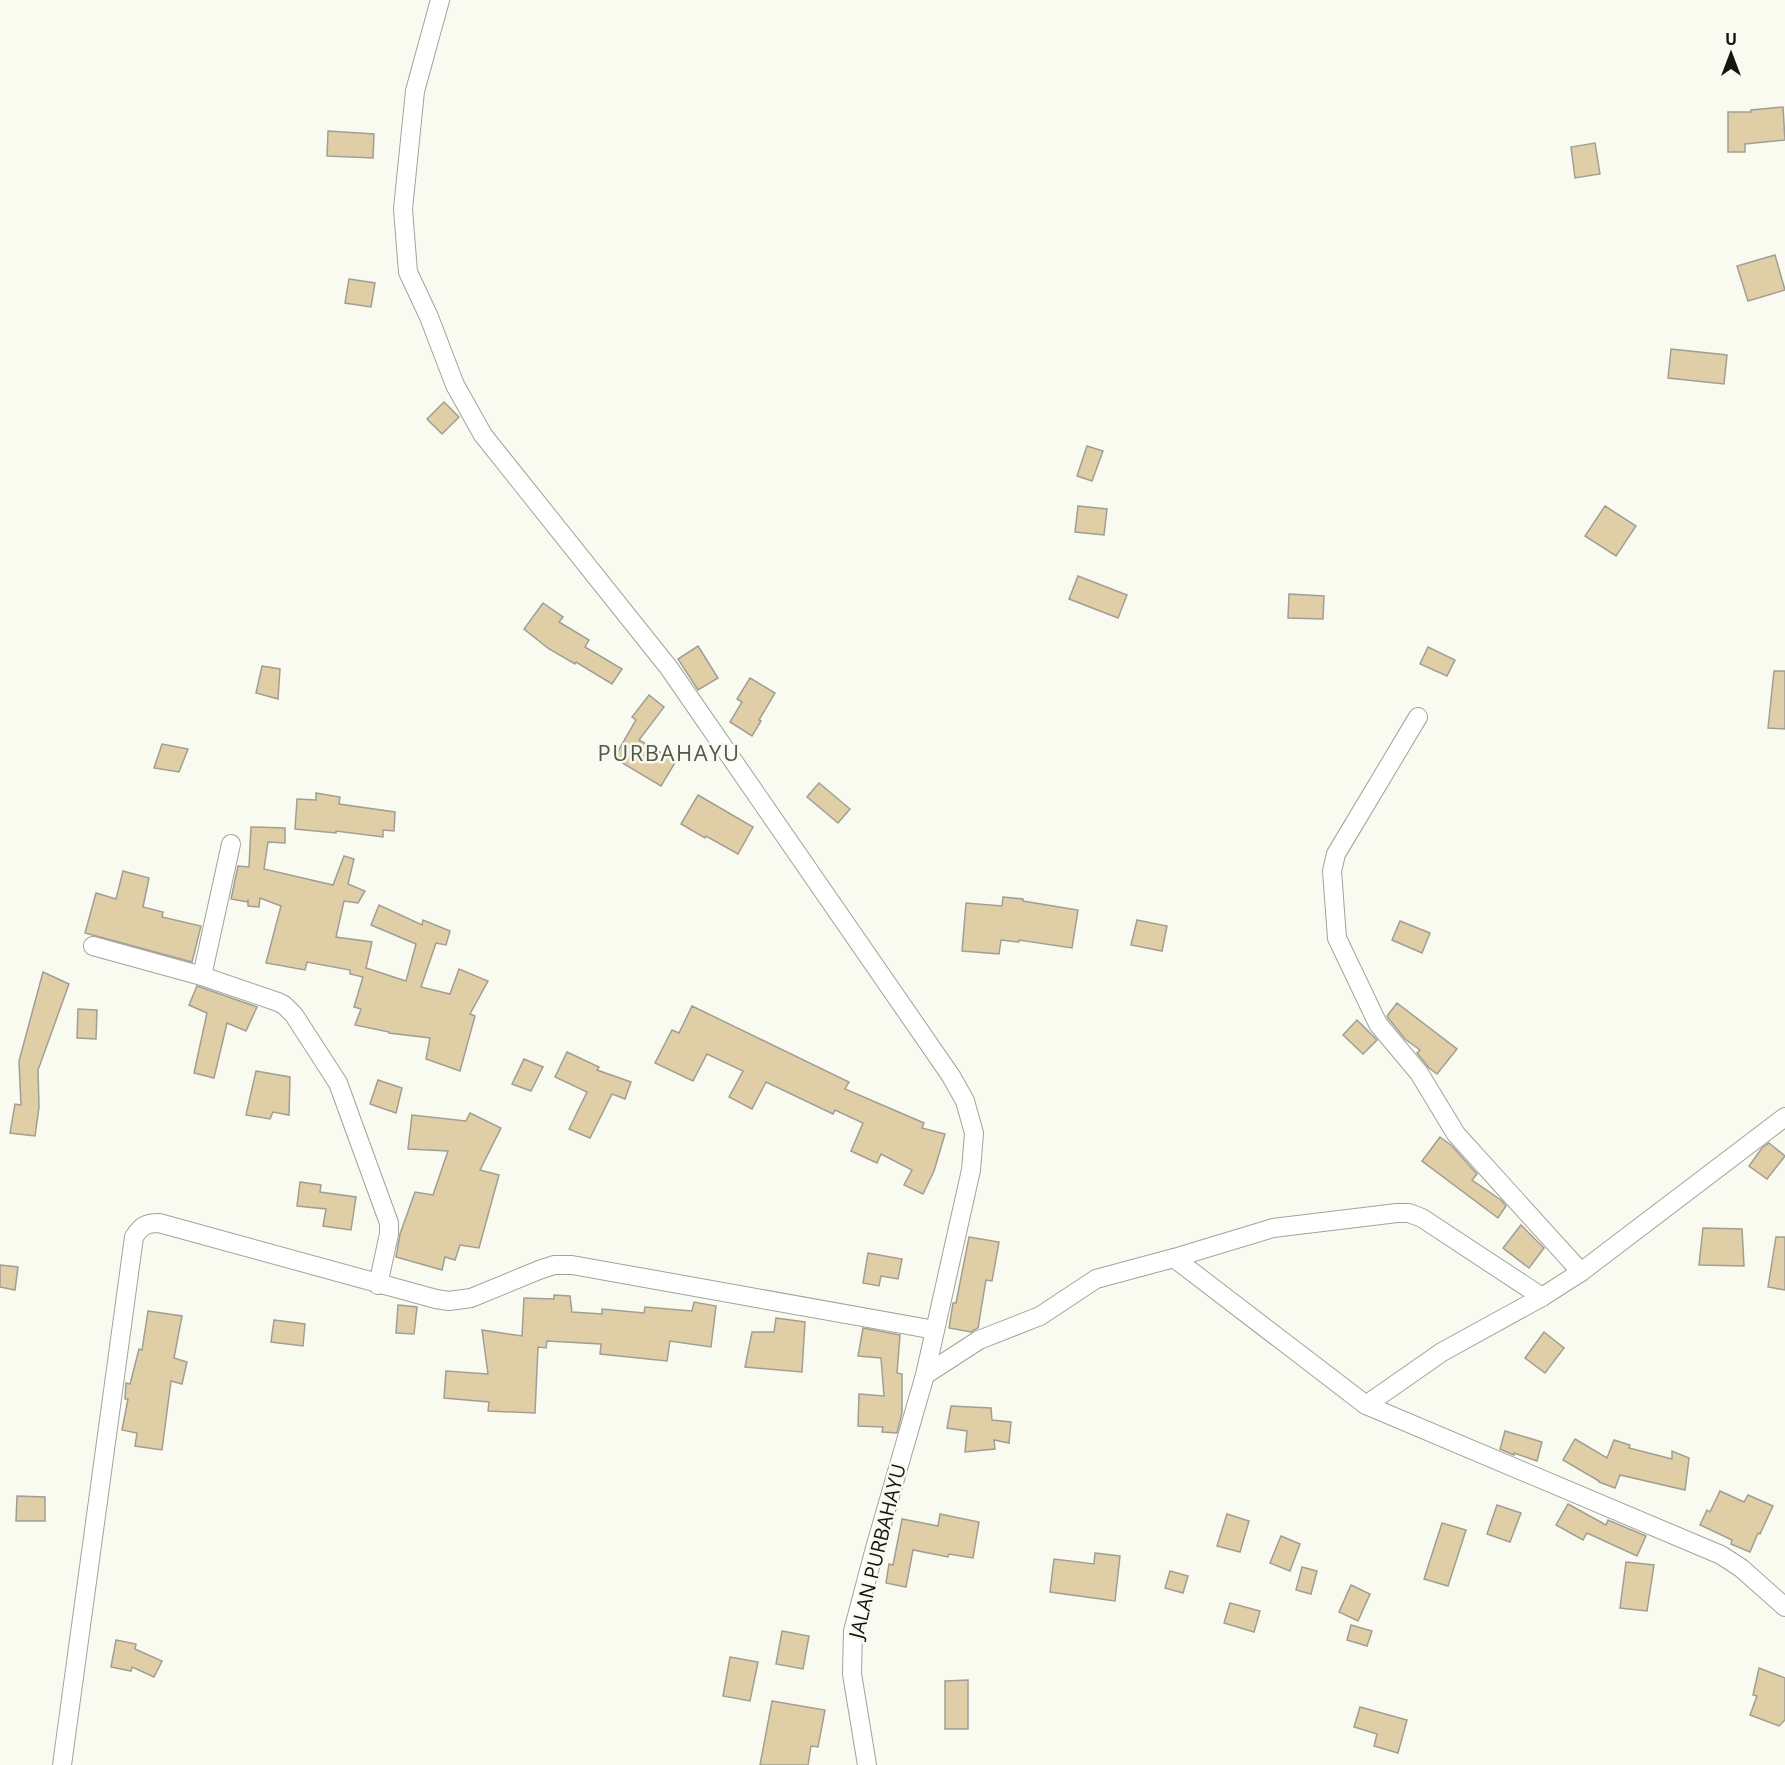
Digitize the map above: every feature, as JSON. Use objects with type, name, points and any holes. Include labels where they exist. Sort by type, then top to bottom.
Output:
[{"type":"street","name":"JALAN PURBAHAYU","points":[[440,0],[415,91],[403,209],[408,272],[429,317],[455,385],[483,435],[669,668],[951,1076],[965,1101],[974,1133],[970,1170],[925,1375],[853,1631],[852,1674],[867,1765]]},
{"type":"street","points":[[1418,717],[1333,862],[1337,938],[1378,1024],[1419,1073],[1453,1130],[1581,1272]]},
{"type":"street","points":[[202,976],[231,844]]},
{"type":"street","points":[[93,946],[202,976],[284,1005],[294,1014],[338,1083],[389,1223],[390,1234],[378,1285]]},
{"type":"street","points":[[1366,1405],[1442,1352],[1542,1297],[1581,1272],[1785,1117]]},
{"type":"street","points":[[925,1375],[979,1340],[1040,1316],[1096,1279],[1273,1228],[1409,1213],[1422,1218],[1542,1297]]},
{"type":"street","points":[[62,1765],[134,1237],[139,1228],[148,1223],[159,1223],[378,1285],[436,1299],[459,1301],[471,1298],[539,1269],[554,1265],[572,1265],[934,1330]]},
{"type":"street","points":[[1174,1258],[1366,1405],[1721,1555],[1741,1568],[1785,1607]]},
{"type":"building","points":[[1783,107],[1785,140],[1745,144],[1745,152],[1728,152],[1728,112],[1751,112],[1751,110]]},
{"type":"building","points":[[328,131],[374,134],[373,158],[327,156]]},
{"type":"building","points":[[1595,143],[1600,174],[1575,178],[1571,147]]},
{"type":"building","points":[[1775,255],[1785,290],[1748,301],[1737,266]]},
{"type":"building","points":[[349,279],[375,283],[371,307],[345,303]]},
{"type":"building","points":[[1671,349],[1727,355],[1724,384],[1668,378]]},
{"type":"building","points":[[444,402],[459,417],[442,434],[427,419]]},
{"type":"building","points":[[1087,446],[1103,451],[1092,481],[1077,476]]},
{"type":"building","points":[[1078,506],[1107,509],[1104,535],[1075,532]]},
{"type":"building","points":[[1605,506],[1636,526],[1616,556],[1585,536]]},
{"type":"building","points":[[1078,576],[1127,595],[1118,618],[1069,599]]},
{"type":"building","points":[[1289,594],[1324,596],[1323,619],[1288,618]]},
{"type":"building","points":[[543,603],[563,617],[559,622],[589,640],[585,647],[622,669],[612,684],[549,649],[524,629]]},
{"type":"building","points":[[698,646],[718,678],[698,690],[678,659]]},
{"type":"building","points":[[1428,647],[1455,660],[1447,676],[1420,664]]},
{"type":"building","points":[[262,666],[280,669],[278,699],[256,693]]},
{"type":"building","points":[[1774,671],[1785,671],[1785,729],[1768,728]]},
{"type":"building","points":[[750,678],[775,693],[752,736],[730,722],[742,702],[737,699]]},
{"type":"building","points":[[649,695],[664,707],[639,740],[676,761],[661,786],[614,758],[636,720],[632,717]]},
{"type":"building","points":[[162,744],[188,749],[179,772],[154,768]]},
{"type":"building","points":[[819,783],[850,809],[838,823],[807,797]]},
{"type":"building","points":[[316,793],[340,797],[339,804],[395,812],[394,831],[383,830],[383,837],[295,829],[297,799],[316,800]]},
{"type":"building","points":[[698,795],[753,827],[738,854],[681,824]]},
{"type":"building","points":[[251,827],[285,828],[285,843],[268,842],[264,869],[333,885],[344,856],[354,859],[348,884],[365,891],[358,903],[344,901],[336,937],[372,942],[366,968],[406,981],[416,944],[371,925],[379,905],[422,925],[423,920],[450,931],[446,945],[436,943],[421,987],[450,994],[459,969],[488,981],[470,1014],[475,1016],[460,1071],[426,1059],[430,1038],[389,1033],[355,1025],[361,1009],[354,1007],[363,977],[350,974],[350,970],[307,962],[305,970],[266,963],[281,906],[260,898],[259,907],[248,906],[248,902],[231,899],[238,866],[249,867]]},
{"type":"building","points":[[123,871],[149,878],[143,907],[163,912],[162,917],[201,926],[192,962],[85,933],[96,893],[116,899]]},
{"type":"building","points":[[1003,897],[1078,910],[1072,948],[1019,940],[1019,942],[1001,940],[999,954],[962,951],[966,903],[1002,906]]},
{"type":"building","points":[[1137,920],[1167,926],[1162,951],[1131,945]]},
{"type":"building","points":[[1400,921],[1430,933],[1422,953],[1392,940]]},
{"type":"building","points":[[43,972],[69,984],[38,1070],[39,1107],[35,1136],[10,1133],[15,1104],[21,1105],[19,1061]]},
{"type":"building","points":[[197,986],[257,1007],[246,1031],[227,1023],[214,1078],[194,1073],[207,1013],[189,1005]]},
{"type":"building","points":[[1397,1003],[1457,1049],[1437,1074],[1417,1053],[1420,1050],[1405,1039],[1388,1018],[1387,1016]]},
{"type":"building","points":[[692,1006],[849,1082],[845,1089],[924,1123],[922,1128],[945,1134],[934,1171],[923,1194],[904,1185],[912,1170],[881,1154],[877,1163],[851,1151],[863,1123],[835,1110],[833,1114],[766,1082],[752,1109],[729,1097],[743,1071],[707,1054],[693,1081],[655,1063],[672,1030],[679,1033]]},
{"type":"building","points":[[78,1009],[97,1010],[96,1039],[77,1038]]},
{"type":"building","points":[[1357,1020],[1377,1040],[1363,1054],[1343,1035]]},
{"type":"building","points":[[567,1052],[599,1067],[597,1070],[631,1082],[625,1099],[612,1094],[590,1138],[569,1129],[587,1092],[555,1077]]},
{"type":"building","points":[[524,1059],[543,1067],[531,1091],[512,1084]]},
{"type":"building","points":[[256,1071],[290,1077],[289,1115],[273,1112],[270,1119],[246,1115]]},
{"type":"building","points":[[378,1080],[402,1088],[396,1113],[370,1104]]},
{"type":"building","points":[[470,1113],[501,1128],[480,1170],[499,1175],[479,1248],[460,1245],[455,1260],[445,1257],[442,1270],[396,1257],[400,1234],[415,1192],[433,1195],[448,1151],[408,1149],[412,1115],[466,1121]]},
{"type":"building","points":[[1440,1137],[1452,1146],[1477,1174],[1472,1180],[1506,1206],[1498,1218],[1422,1161]]},
{"type":"building","points":[[1769,1143],[1785,1156],[1767,1179],[1749,1166],[1762,1148]]},
{"type":"building","points":[[300,1182],[321,1185],[320,1192],[356,1197],[351,1230],[323,1226],[326,1209],[297,1206]]},
{"type":"building","points":[[1521,1225],[1544,1248],[1529,1268],[1503,1248]]},
{"type":"building","points":[[1703,1228],[1742,1229],[1744,1266],[1699,1265]]},
{"type":"building","points":[[969,1237],[999,1242],[992,1281],[986,1280],[978,1328],[971,1332],[949,1328]]},
{"type":"building","points":[[1776,1237],[1785,1237],[1785,1290],[1768,1287]]},
{"type":"building","points":[[868,1253],[902,1259],[898,1279],[881,1276],[879,1286],[863,1283]]},
{"type":"building","points":[[0,1265],[18,1267],[15,1290],[0,1287]]},
{"type":"building","points":[[554,1295],[570,1296],[572,1312],[602,1314],[602,1309],[644,1313],[645,1307],[692,1311],[694,1302],[716,1306],[711,1347],[670,1341],[667,1361],[600,1354],[601,1344],[547,1341],[546,1348],[538,1347],[535,1413],[488,1411],[489,1402],[444,1398],[446,1371],[488,1374],[482,1330],[522,1336],[524,1298],[554,1299]]},
{"type":"building","points":[[398,1305],[417,1307],[414,1334],[396,1333]]},
{"type":"building","points":[[148,1311],[182,1316],[174,1358],[187,1362],[182,1384],[171,1381],[162,1450],[135,1446],[137,1433],[122,1430],[128,1399],[125,1399],[126,1383],[130,1384],[139,1349],[142,1350]]},
{"type":"building","points":[[776,1318],[805,1322],[802,1372],[745,1367],[752,1332],[774,1332]]},
{"type":"building","points":[[274,1320],[305,1324],[303,1346],[271,1342]]},
{"type":"building","points":[[863,1328],[900,1335],[897,1373],[902,1374],[902,1413],[897,1433],[882,1432],[883,1427],[858,1426],[859,1394],[884,1396],[881,1358],[858,1356]]},
{"type":"building","points":[[1544,1332],[1564,1348],[1545,1373],[1525,1358]]},
{"type":"building","points":[[951,1406],[991,1408],[992,1420],[1011,1422],[1009,1443],[994,1440],[995,1449],[965,1452],[967,1431],[947,1428]]},
{"type":"building","points":[[1505,1431],[1542,1442],[1537,1461],[1500,1449]]},
{"type":"building","points":[[1575,1439],[1607,1458],[1614,1440],[1630,1445],[1629,1448],[1672,1459],[1672,1451],[1689,1458],[1685,1490],[1620,1475],[1615,1488],[1599,1482],[1563,1460]]},
{"type":"building","points":[[1720,1491],[1744,1502],[1748,1495],[1773,1506],[1750,1552],[1731,1544],[1732,1540],[1700,1525],[1707,1510],[1710,1512]]},
{"type":"building","points":[[17,1496],[45,1497],[45,1521],[16,1521]]},
{"type":"building","points":[[1568,1504],[1606,1525],[1608,1520],[1646,1536],[1637,1556],[1587,1533],[1583,1540],[1556,1525]]},
{"type":"building","points":[[1497,1505],[1521,1513],[1510,1542],[1487,1534]]},
{"type":"building","points":[[940,1514],[979,1522],[973,1558],[949,1554],[948,1557],[913,1550],[906,1587],[886,1583],[889,1564],[893,1565],[902,1519],[938,1526]]},
{"type":"building","points":[[1227,1514],[1249,1521],[1240,1552],[1217,1546]]},
{"type":"building","points":[[1442,1523],[1466,1530],[1448,1586],[1424,1579]]},
{"type":"building","points":[[1281,1536],[1300,1544],[1290,1571],[1270,1563]]},
{"type":"building","points":[[1095,1553],[1120,1556],[1115,1601],[1050,1592],[1054,1559],[1094,1564]]},
{"type":"building","points":[[1626,1562],[1654,1565],[1647,1611],[1620,1608]]},
{"type":"building","points":[[1302,1567],[1317,1571],[1311,1594],[1296,1590]]},
{"type":"building","points":[[1170,1571],[1188,1576],[1183,1593],[1165,1588]]},
{"type":"building","points":[[1351,1585],[1370,1594],[1358,1621],[1339,1612]]},
{"type":"building","points":[[1230,1603],[1260,1611],[1254,1632],[1224,1623]]},
{"type":"building","points":[[1351,1625],[1372,1631],[1367,1646],[1347,1640]]},
{"type":"building","points":[[782,1631],[809,1636],[803,1669],[776,1664]]},
{"type":"building","points":[[116,1640],[136,1644],[135,1649],[162,1661],[154,1677],[132,1667],[131,1671],[111,1667]]},
{"type":"building","points":[[730,1657],[758,1662],[750,1701],[723,1696]]},
{"type":"building","points":[[1759,1668],[1785,1678],[1785,1720],[1779,1726],[1750,1715],[1757,1696],[1753,1695]]},
{"type":"building","points":[[968,1680],[968,1729],[945,1729],[945,1681]]},
{"type":"building","points":[[772,1701],[825,1710],[818,1747],[811,1746],[808,1765],[760,1765]]},
{"type":"building","points":[[1360,1707],[1407,1720],[1398,1753],[1374,1746],[1377,1734],[1354,1727]]},
{"type":"district","name":"PURBAHAYU","points":[[669,752]]}]
